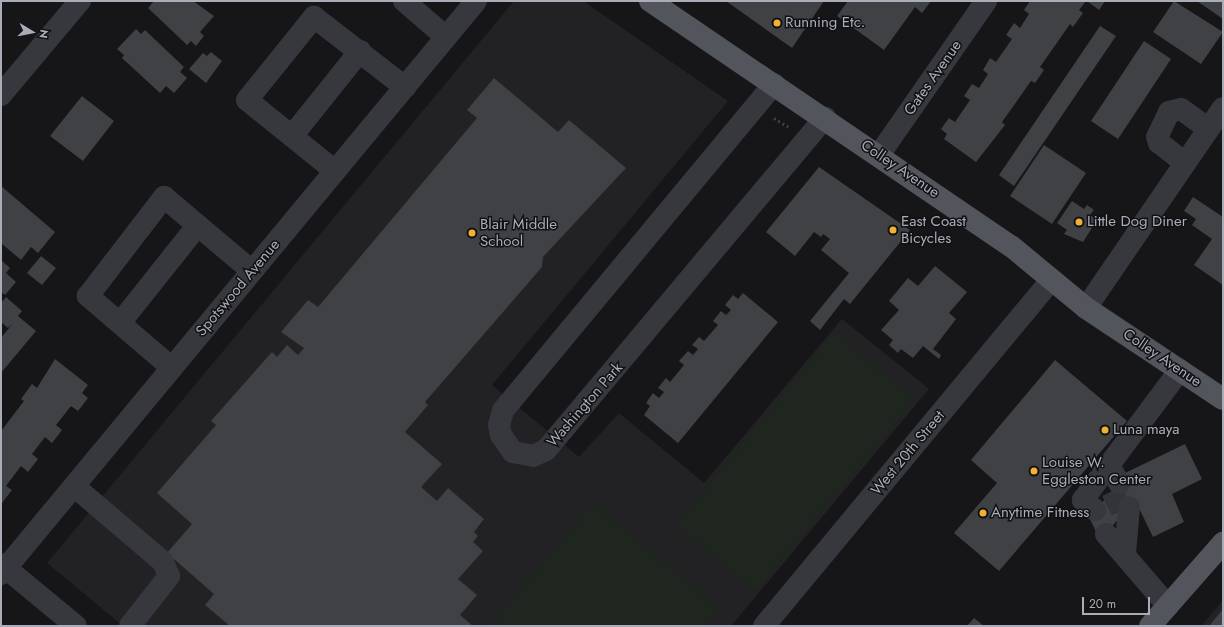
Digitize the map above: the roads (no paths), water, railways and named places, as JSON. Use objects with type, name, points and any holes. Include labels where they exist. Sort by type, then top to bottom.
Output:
[{"type":"main road","name":"Colley Avenue","points":[[662,4],[774,84],[1012,246],[1086,308],[1223,399]]},
{"type":"main road","points":[[1150,626],[1223,543]]},
{"type":"street","points":[[1,95],[80,1]]},
{"type":"street","points":[[404,1],[446,37]]},
{"type":"street","name":"Spotswood Avenue","points":[[3,569],[74,486],[476,1]]},
{"type":"street","name":"Gates Avenue","points":[[879,155],[986,1]]},
{"type":"street","points":[[335,171],[247,100],[314,17],[405,87]]},
{"type":"street","points":[[292,136],[360,51]]},
{"type":"street","name":"Washington Park","points":[[774,84],[503,411],[499,425],[501,436],[513,452],[533,456],[546,450],[825,118]]},
{"type":"street","points":[[1086,308],[1223,108]]},
{"type":"street","points":[[1185,163],[1159,143],[1157,136],[1169,112],[1181,109],[1209,129]]},
{"type":"street","points":[[172,368],[88,296],[164,197],[252,271]]},
{"type":"street","points":[[120,322],[198,225]]},
{"type":"street","name":"West 20th Street","points":[[764,626],[1051,280]]},
{"type":"street","points":[[1105,487],[1180,370]]},
{"type":"street","points":[[74,486],[163,562],[169,576],[130,626]]},
{"type":"street","points":[[1125,554],[1118,520],[1125,554],[1168,606]]},
{"type":"street","points":[[3,569],[76,626]]},
{"type":"tunnel","points":[[1112,491],[1123,514]]},
{"type":"place","name":"Running Etc.","points":[[777,23]]},
{"type":"place","name":"Little Dog Diner","points":[[1079,222]]},
{"type":"place","name":"East Coast Bicycles","points":[[893,230]]},
{"type":"place","name":"Blair Middle School","points":[[472,233]]},
{"type":"place","name":"Luna maya","points":[[1105,430]]},
{"type":"place","name":"Louise W. Eggleston Center","points":[[1034,471]]},
{"type":"place","name":"Anytime Fitness","points":[[983,513]]}]
